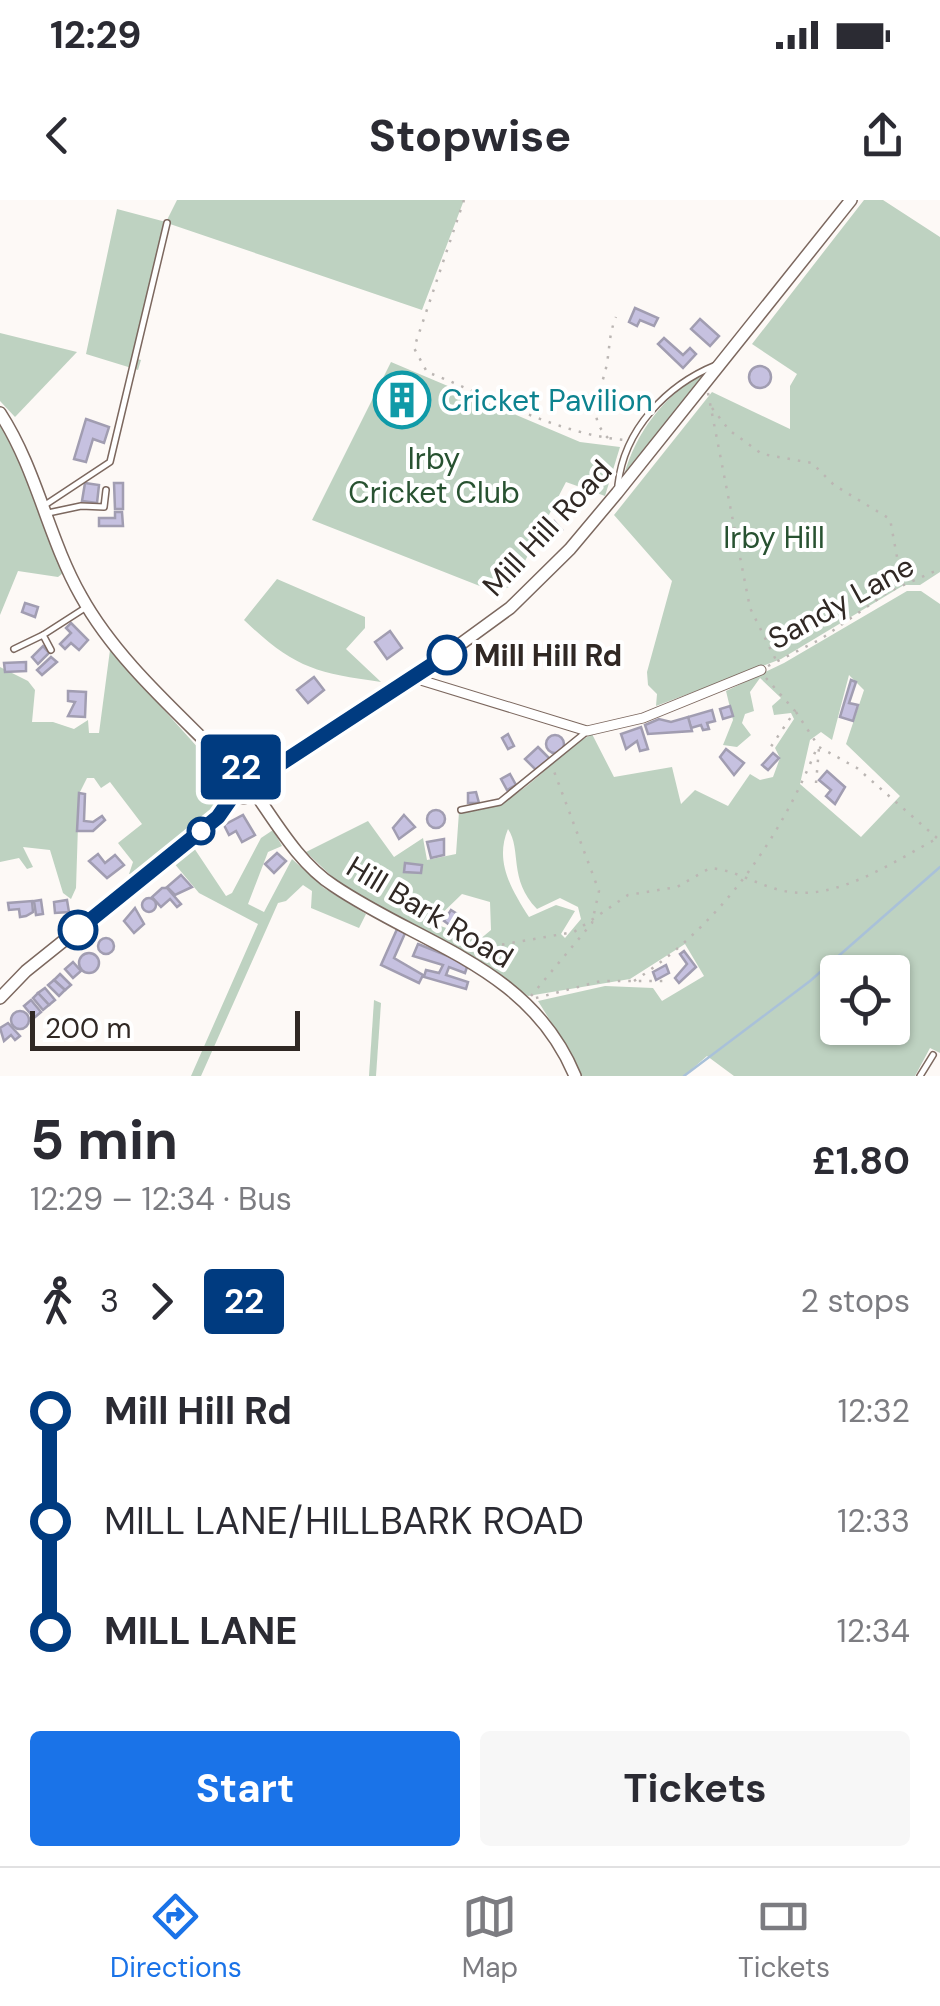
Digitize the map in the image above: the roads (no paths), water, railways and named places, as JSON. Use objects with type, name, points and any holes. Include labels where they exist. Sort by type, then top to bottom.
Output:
[{"type":"street","name":"Mill Hill Road","points":[[256,774],[299,753],[414,678],[510,608],[570,549],[617,493],[851,200]]},
{"type":"street","points":[[0,413],[21,445],[88,606],[115,646],[234,770]]},
{"type":"street","points":[[414,678],[588,731],[643,718],[761,670]]},
{"type":"street","points":[[244,767],[256,774],[255,793],[244,798],[234,794],[228,782],[234,770],[244,767]]},
{"type":"street","name":"Hill Bark Road","points":[[255,793],[308,864],[334,886],[459,952],[526,1001],[563,1046],[575,1076]]},
{"type":"street","points":[[0,998],[26,971],[218,817],[234,794]]},
{"type":"lane","points":[[46,509],[110,462],[167,222]]},
{"type":"lane","points":[[617,493],[620,468],[632,441],[666,394],[684,378],[724,362]]},
{"type":"lane","points":[[46,509],[104,507],[106,490]]},
{"type":"lane","points":[[14,649],[88,606]]},
{"type":"lane","points":[[44,635],[51,650]]},
{"type":"lane","points":[[461,810],[500,802],[551,765],[588,731]]},
{"type":"lane","points":[[920,1076],[933,1055]]},
{"type":"waterway","points":[[684,1076],[810,981],[940,867]]},
{"type":"place","name":"Cricket Pavilion","points":[[402,400]]},
{"type":"place","name":"Mill Hill Rd","points":[[447,655]]},
{"type":"park label","name":"Irby Cricket Club","points":[[434,475]]},
{"type":"park label","name":"Irby Hill","points":[[774,537]]}]
